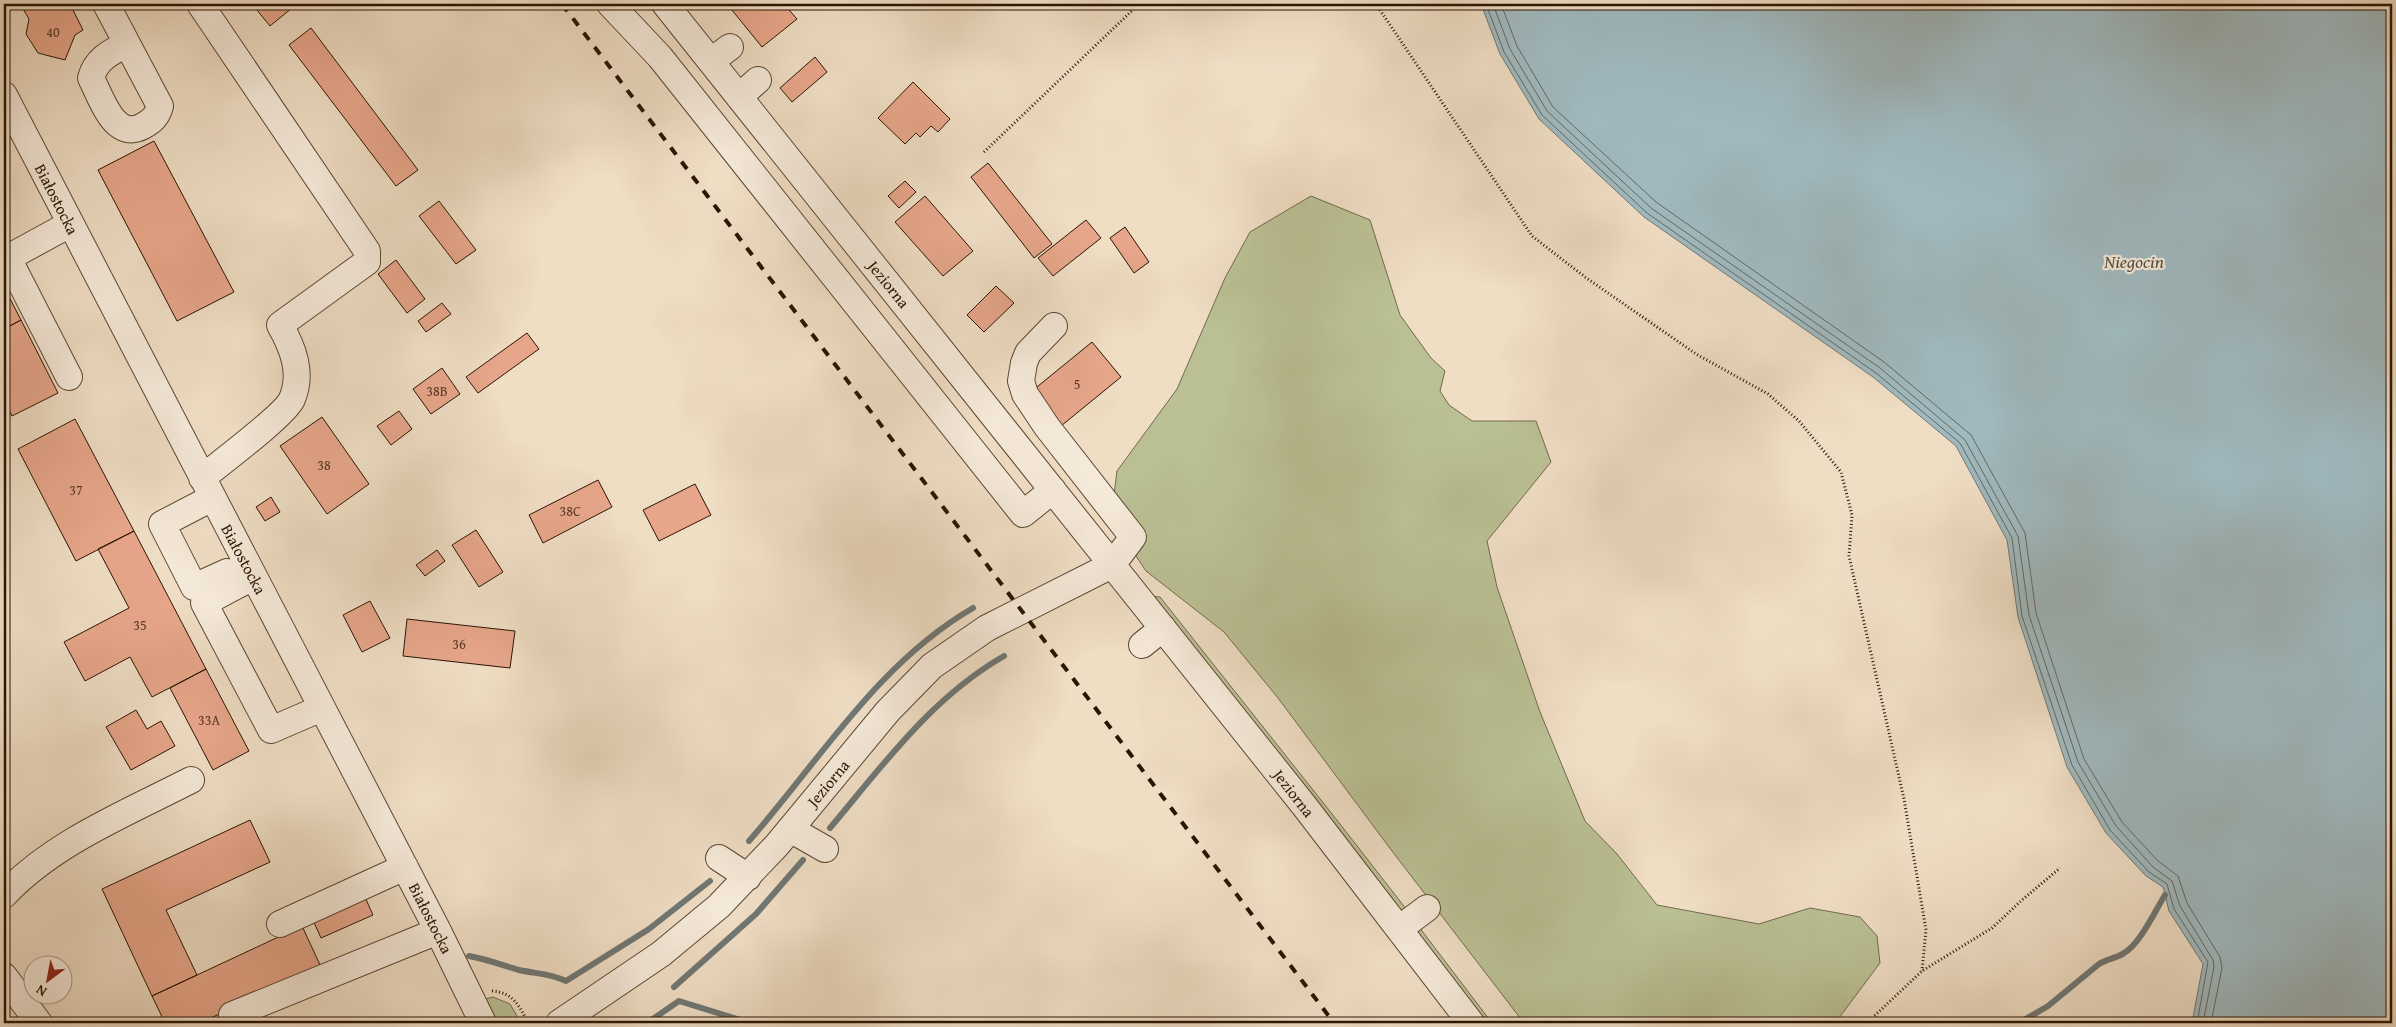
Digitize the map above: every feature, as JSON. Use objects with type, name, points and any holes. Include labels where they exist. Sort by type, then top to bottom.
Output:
[{"type":"street","points":[[106,4],[127,44]]},
{"type":"street","points":[[200,4],[367,251],[367,262],[280,326],[294,350],[296,375],[292,400],[207,488],[162,524],[194,587],[249,569]]},
{"type":"street","points":[[610,4],[660,57],[1023,514],[1053,490]]},
{"type":"street","name":"Jeziorna","points":[[665,4],[721,54],[749,88],[1053,490],[1400,929],[1471,1023]]},
{"type":"street","name":"Białostocka","points":[[4,95],[438,930],[482,1023]]},
{"type":"street","points":[[69,377],[6,259],[70,224]]},
{"type":"street","points":[[1054,326],[1028,353],[1021,372],[1021,381],[1025,394],[1032,406],[1133,537],[1112,565]]},
{"type":"street","name":"Jeziorna","points":[[559,1023],[671,946],[719,906],[748,877],[790,829],[888,711],[932,666],[987,628],[1112,565]]},
{"type":"street","points":[[249,569],[204,603],[272,730],[322,708]]},
{"type":"street","points":[[1142,645],[1163,628]]},
{"type":"street","points":[[4,895],[39,864],[95,829],[191,780]]},
{"type":"street","points":[[790,829],[825,849]]},
{"type":"street","points":[[719,858],[748,877]]},
{"type":"street","points":[[280,924],[405,867]]},
{"type":"street","points":[[1400,929],[1427,908]]},
{"type":"street","points":[[232,1015],[438,930]]},
{"type":"street","points":[[4,976],[39,1023]]},
{"type":"path","points":[[984,152],[1139,4]]},
{"type":"path","points":[[1376,4],[1532,236],[1584,277],[1696,354],[1768,394],[1799,420],[1841,472],[1852,515],[1849,556],[1904,799],[1926,930],[1922,971]]},
{"type":"path","points":[[1867,1023],[1922,971],[1992,928],[2060,868]]},
{"type":"path","points":[[487,992],[500,992],[513,999],[528,1023]]},
{"type":"green space","points":[[1311,196],[1370,220],[1400,315],[1431,358],[1445,371],[1440,391],[1449,405],[1472,421],[1536,421],[1551,462],[1487,541],[1497,587],[1540,712],[1585,821],[1617,854],[1657,905],[1759,924],[1810,908],[1860,917],[1877,936],[1880,963],[1839,1018],[1830,1023],[1524,1023],[1278,698],[1224,632],[1146,571],[1111,519],[1117,471],[1177,389],[1225,278],[1250,232]]},
{"type":"green space","points":[[1149,596],[1160,597],[1410,914],[1402,917]]},
{"type":"green space","points":[[1416,923],[1492,1023],[1483,1023],[1412,930]]},
{"type":"green space","points":[[493,997],[510,1004],[521,1023],[495,1023],[482,1000]]},
{"type":"water","name":"Niegocin","points":[[1481,4],[2392,4],[2392,1023],[2192,1023],[2203,964],[2169,911],[2163,887],[2146,876],[2106,833],[2067,767],[2018,617],[2007,540],[1956,446],[1873,377],[1644,217],[1539,119],[1500,54]]},
{"type":"building","points":[[20,4],[70,4],[83,30],[75,35],[65,60],[38,53],[26,34],[29,19]]},
{"type":"building","points":[[252,4],[289,4],[292,8],[270,26]]},
{"type":"building","points":[[727,4],[784,4],[797,19],[762,47]]},
{"type":"building","points":[[311,28],[418,170],[396,186],[289,45]]},
{"type":"building","points":[[815,57],[827,72],[792,102],[780,88]]},
{"type":"building","points":[[913,82],[950,119],[938,132],[931,126],[920,137],[916,133],[905,144],[878,118]]},
{"type":"building","points":[[154,141],[234,292],[177,321],[98,170]]},
{"type":"building","points":[[988,163],[1052,244],[1034,258],[971,177]]},
{"type":"building","points":[[905,181],[916,192],[899,208],[888,196]]},
{"type":"building","points":[[925,196],[973,251],[943,276],[895,222]]},
{"type":"building","points":[[439,201],[476,250],[456,264],[419,216]]},
{"type":"building","points":[[1086,220],[1101,238],[1053,276],[1038,258]]},
{"type":"building","points":[[1125,227],[1149,262],[1134,273],[1110,238]]},
{"type":"building","points":[[396,260],[425,299],[407,313],[378,274]]},
{"type":"building","points":[[996,286],[1014,303],[984,332],[967,315]]},
{"type":"building","points":[[4,287],[21,320],[4,329]]},
{"type":"building","points":[[442,303],[451,314],[426,332],[418,321]]},
{"type":"building","points":[[21,320],[58,393],[12,416],[4,399],[4,329]]},
{"type":"building","points":[[527,333],[539,349],[478,393],[466,377]]},
{"type":"building","points":[[1092,342],[1121,377],[1061,426],[1032,391]]},
{"type":"building","points":[[442,368],[460,394],[431,414],[413,389]]},
{"type":"building","points":[[399,411],[412,429],[391,445],[377,426]]},
{"type":"building","points":[[322,417],[369,484],[327,514],[280,446]]},
{"type":"building","points":[[75,419],[134,531],[76,561],[18,449]]},
{"type":"building","points":[[598,480],[612,507],[543,543],[529,515]]},
{"type":"building","points":[[695,484],[711,515],[659,541],[643,510]]},
{"type":"building","points":[[271,497],[280,512],[265,521],[256,507]]},
{"type":"building","points":[[476,530],[503,572],[479,587],[452,545]]},
{"type":"building","points":[[134,531],[206,669],[152,697],[130,657],[85,681],[64,642],[129,608],[98,549]]},
{"type":"building","points":[[437,550],[445,561],[425,576],[416,565]]},
{"type":"building","points":[[370,601],[390,638],[362,652],[343,615]]},
{"type":"building","points":[[407,619],[515,631],[510,668],[403,656]]},
{"type":"building","points":[[206,669],[249,751],[213,770],[170,688]]},
{"type":"building","points":[[136,710],[147,729],[161,721],[175,746],[131,770],[106,727]]},
{"type":"building","points":[[250,820],[270,862],[166,910],[197,975],[152,996],[102,889]]},
{"type":"building","points":[[364,895],[373,915],[321,938],[312,918]]},
{"type":"building","points":[[302,926],[321,967],[200,1023],[165,1023],[152,996]]},
{"type":"waterway","points":[[749,841],[826,746],[879,685],[908,656],[939,630],[973,608]]},
{"type":"waterway","points":[[830,828],[909,734],[931,712],[953,692],[1004,656]]},
{"type":"waterway","points":[[674,987],[756,914],[803,860]]},
{"type":"waterway","points":[[469,956],[519,970],[554,976],[566,981],[649,929],[710,881]]},
{"type":"waterway","points":[[2019,1023],[2048,1006],[2099,964],[2130,949],[2141,935],[2165,895]]},
{"type":"waterway","points":[[647,1023],[679,1001],[750,1023]]},
{"type":"waterway","points":[[819,1023],[827,1021],[832,1023]]},
{"type":"railway","points":[[562,4],[1334,1023]]}]
